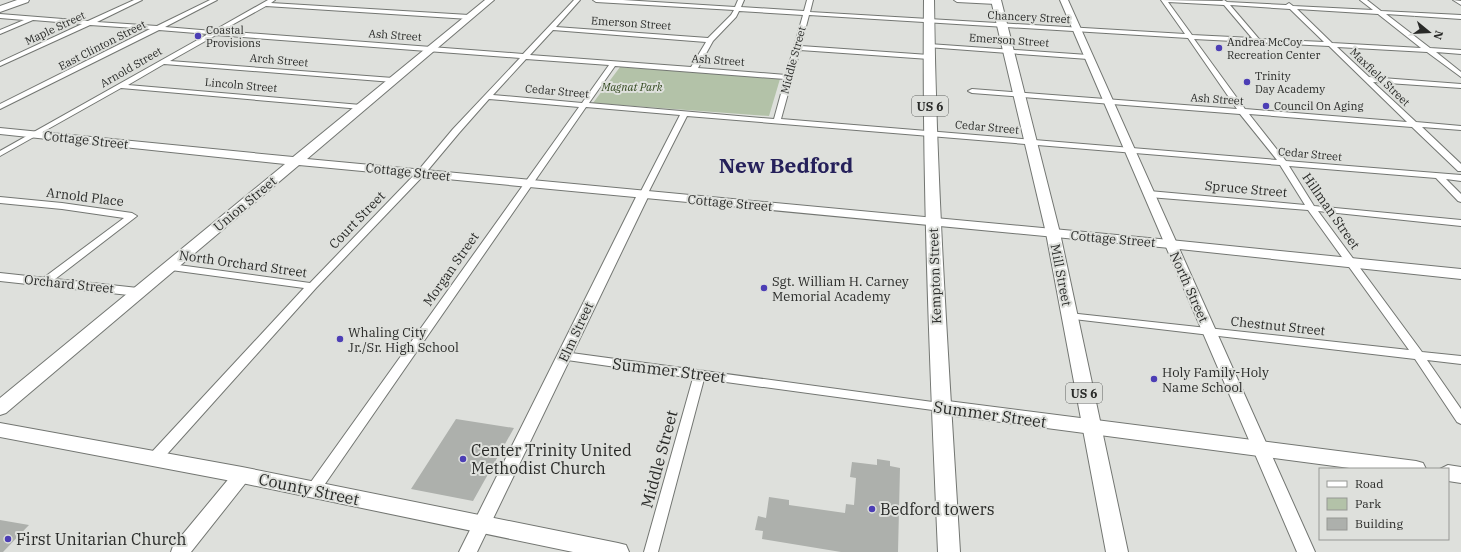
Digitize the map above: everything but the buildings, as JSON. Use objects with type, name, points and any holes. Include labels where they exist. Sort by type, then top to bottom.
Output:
[{"type":"main road","points":[[0,9],[25,0]]},
{"type":"main road","name":"Union Street","points":[[0,408],[490,0]]},
{"type":"main road","name":"Kempton Street","points":[[929,0],[931,134],[940,407],[949,552]]},
{"type":"main road","name":"Mill Street","points":[[996,1],[1053,233],[1117,552]]},
{"type":"main road","name":"Cottage Street","points":[[0,131],[420,174],[1170,244],[1352,264],[1461,274]]},
{"type":"main road","name":"Summer Street","points":[[940,407],[1408,468]]},
{"type":"main road","name":"County Street","points":[[0,430],[242,475],[618,552]]},
{"type":"main road","points":[[1449,473],[1461,475]]},
{"type":"street","points":[[129,0],[139,0]]},
{"type":"street","name":"Maple Street","points":[[0,64],[139,0]]},
{"type":"street","name":"East Clinton Street","points":[[0,107],[214,0]]},
{"type":"street","name":"Arnold Street","points":[[0,154],[272,0]]},
{"type":"street","name":"Court Street","points":[[155,458],[312,286],[420,174],[488,96],[577,0]]},
{"type":"street","name":"Chancery Street","points":[[596,0],[656,2],[737,9],[1002,26],[1461,52]]},
{"type":"street","points":[[693,70],[710,40],[731,21],[741,0]]},
{"type":"street","name":"Middle Street","points":[[777,121],[805,13],[810,0]]},
{"type":"street","points":[[957,0],[996,1]]},
{"type":"street","name":"North Street","points":[[1064,0],[1306,552]]},
{"type":"street","points":[[1165,0],[1224,2],[1461,17]]},
{"type":"street","name":"Hillman Street","points":[[1165,0],[1243,112],[1283,163],[1311,208],[1418,355],[1461,419]]},
{"type":"street","name":"Maxfield Street","points":[[1284,0],[1461,169]]},
{"type":"street","points":[[1364,0],[1461,75]]},
{"type":"street","points":[[1456,0],[1461,3]]},
{"type":"street","points":[[1224,2],[1257,40]]},
{"type":"street","points":[[265,4],[469,17]]},
{"type":"street","name":"Ash Street","points":[[0,16],[789,77]]},
{"type":"street","points":[[0,32],[33,18]]},
{"type":"street","name":"Emerson Street","points":[[551,28],[710,40]]},
{"type":"street","name":"Emerson Street","points":[[796,48],[929,52],[1009,51],[1088,57]]},
{"type":"street","name":"Arch Street","points":[[162,62],[393,80]]},
{"type":"street","name":"Morgan Street","points":[[313,490],[613,64]]},
{"type":"street","points":[[1367,79],[1461,86]]},
{"type":"street","name":"Lincoln Street","points":[[119,86],[361,107]]},
{"type":"street","name":"Ash Street","points":[[972,91],[1461,128]]},
{"type":"street","name":"Cedar Street","points":[[488,96],[1461,178]]},
{"type":"street","name":"Elm Street","points":[[468,552],[593,295],[685,113]]},
{"type":"street","points":[[1438,176],[1461,199]]},
{"type":"street","name":"Spruce Street","points":[[1149,194],[1461,223]]},
{"type":"street","name":"Arnold Place","points":[[0,200],[62,206],[132,216],[46,281]]},
{"type":"street","name":"North Orchard Street","points":[[171,267],[312,286]]},
{"type":"street","name":"Orchard Street","points":[[0,277],[138,292]]},
{"type":"street","name":"Chestnut Street","points":[[1069,316],[1209,333],[1461,360]]},
{"type":"street","name":"Summer Street","points":[[564,356],[940,407]]},
{"type":"street","name":"Middle Street","points":[[651,552],[700,374]]},
{"type":"street","points":[[180,552],[242,475]]},
{"type":"green space","name":"Magnat Park","points":[[620,67],[780,79],[769,116],[593,103]]},
{"type":"place","name":"Coastal Provisions","points":[[198,36]]},
{"type":"place","name":"Andrea McCoy Recreation Center","points":[[1219,48]]},
{"type":"place","name":"Trinity Day Academy","points":[[1247,82]]},
{"type":"place","name":"Council On Aging","points":[[1266,106]]},
{"type":"place","name":"Sgt. William H. Carney Memorial Academy","points":[[764,288]]},
{"type":"place","name":"Whaling City Jr./Sr. High School","points":[[340,339]]},
{"type":"place","name":"Holy Family-Holy Name School","points":[[1154,379]]},
{"type":"place","name":"Center Trinity United Methodist Church","points":[[463,459]]},
{"type":"place","name":"Bedford towers","points":[[872,509]]},
{"type":"place","name":"First Unitarian Church","points":[[8,539]]},
{"type":"district","name":"New Bedford","points":[[786,165]]}]
